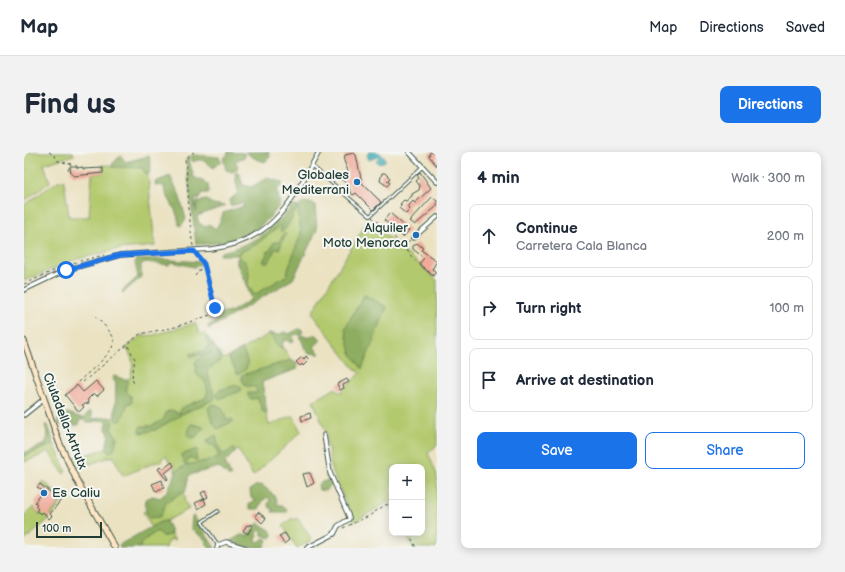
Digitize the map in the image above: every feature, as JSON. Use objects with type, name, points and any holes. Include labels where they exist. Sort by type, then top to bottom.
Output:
[{"type":"main road","name":"Ciutadella-Artrutx","points":[[24,341],[59,442],[72,472],[115,548]]},
{"type":"street","points":[[24,290],[66,270],[107,258],[193,248],[224,248],[237,244],[264,231],[286,209],[319,152]]},
{"type":"street","points":[[409,152],[437,182]]},
{"type":"street","points":[[413,238],[437,217]]},
{"type":"street","points":[[24,415],[44,399]]},
{"type":"street","points":[[307,548],[334,533],[338,526],[349,519],[330,473],[324,435]]},
{"type":"street","points":[[217,546],[226,542],[246,548]]},
{"type":"lane","points":[[312,165],[370,216],[423,166]]},
{"type":"lane","points":[[217,546],[202,522],[218,511]]},
{"type":"path","points":[[48,152],[54,155],[58,161],[71,164],[68,172]]},
{"type":"path","points":[[83,382],[140,334],[175,327],[213,314],[215,308],[204,264],[193,248],[189,226],[188,184],[185,159],[194,152]]},
{"type":"path","points":[[370,216],[405,246],[416,262],[437,278]]},
{"type":"path","points":[[405,246],[413,238]]},
{"type":"path","points":[[24,284],[69,264],[106,254]]},
{"type":"path","points":[[195,276],[204,264]]},
{"type":"path","points":[[78,382],[108,354],[114,343],[113,338],[93,314]]},
{"type":"path","points":[[127,345],[135,359],[132,378],[134,385]]},
{"type":"path","points":[[334,533],[369,516],[385,505],[389,504]]},
{"type":"path","points":[[410,536],[416,548]]},
{"type":"green space","points":[[24,152],[73,152],[74,155],[44,164],[50,182],[24,201]]},
{"type":"green space","points":[[228,152],[244,153],[245,157],[235,161],[238,166],[236,170],[232,172],[226,170],[223,158],[227,156]]},
{"type":"green space","points":[[245,152],[269,152],[270,157],[265,162],[256,159]]},
{"type":"green space","points":[[121,155],[125,162],[149,156],[151,167],[149,174],[146,174],[142,168],[113,167],[113,163]]},
{"type":"green space","points":[[191,156],[219,157],[221,161],[213,168],[201,160],[193,162]]},
{"type":"green space","points":[[188,157],[194,177],[208,184],[208,193],[202,193],[198,199],[195,199],[196,212],[197,202],[206,200],[213,204],[225,206],[197,216],[199,223],[205,227],[209,224],[216,229],[223,213],[244,206],[242,203],[230,206],[230,200],[238,193],[235,173],[239,173],[243,185],[251,187],[267,178],[282,182],[282,186],[279,187],[277,191],[280,204],[264,223],[244,235],[221,242],[196,244],[186,159]]},
{"type":"green space","points":[[102,165],[147,166],[155,246],[119,249],[74,260],[24,281],[24,205],[58,181],[64,180],[69,217],[89,217],[92,174],[103,173]]},
{"type":"green space","points":[[170,176],[179,194],[186,219],[181,226],[179,225],[175,209],[163,185],[156,186],[155,182]]},
{"type":"green space","points":[[303,202],[315,204],[317,230],[293,279],[209,329],[208,326],[216,322],[219,314],[231,312],[252,299],[237,264],[237,258],[239,257],[247,263],[249,274],[248,285],[254,295],[286,276],[301,233],[298,207]]},
{"type":"green space","points":[[293,206],[297,206],[296,211],[282,232],[280,230],[284,223],[255,245],[239,253],[238,255],[220,255],[221,252],[242,246],[261,235],[278,222]]},
{"type":"green space","points":[[298,207],[301,233],[286,276],[251,297],[237,252],[249,248]]},
{"type":"green space","points":[[368,220],[437,280],[437,445],[428,453],[437,475],[437,548],[413,548],[406,536],[425,536],[425,464],[389,464],[389,504],[388,502],[354,522],[332,471],[326,438],[327,435],[313,401],[336,388],[340,393],[360,373],[353,367],[312,313]]},
{"type":"green space","points":[[284,234],[286,234],[279,249],[275,249],[269,262],[263,262],[274,242],[279,242]]},
{"type":"green space","points":[[157,259],[200,262],[201,264],[194,267],[172,262],[169,265],[146,262],[141,264],[141,277],[123,293],[122,291],[138,277],[135,263],[136,260]]},
{"type":"green space","points":[[364,295],[387,307],[362,369],[351,353],[345,328]]},
{"type":"green space","points":[[195,323],[200,335],[204,333],[224,359],[271,333],[298,369],[259,382],[269,425],[293,416],[301,432],[253,476],[238,449],[221,461],[182,473],[182,491],[186,498],[184,500],[189,509],[151,527],[143,512],[180,493],[174,466],[172,463],[170,464],[166,456],[162,458],[161,462],[156,462],[123,476],[113,456],[75,469],[70,459],[110,448],[109,418],[115,417],[116,381],[130,378],[132,369],[132,359],[126,348],[141,336],[154,335]]},
{"type":"green space","points":[[299,329],[303,331],[300,335],[296,334],[292,337],[294,341],[290,343],[289,341],[284,340],[281,349],[277,346],[269,333],[278,335],[284,332],[289,334]]},
{"type":"green space","points":[[302,335],[308,338],[313,335],[317,335],[321,340],[314,347],[320,354],[308,353],[299,337]]},
{"type":"green space","points":[[208,337],[222,359],[207,371],[215,399],[182,414],[179,412],[181,408],[205,398],[208,392],[205,381],[197,375],[195,371],[197,369],[195,362],[204,355],[211,353],[191,357],[190,354],[205,350],[209,345],[205,338]]},
{"type":"green space","points":[[243,349],[248,364],[245,370],[238,375],[228,357]]},
{"type":"green space","points":[[291,360],[296,363],[298,368],[262,382],[267,412],[263,412],[258,398],[251,399],[248,396],[248,393],[257,393],[256,387],[246,386],[242,380],[242,375]]},
{"type":"green space","points":[[114,376],[129,381],[126,385],[126,391],[131,396],[132,402],[127,405],[121,421],[116,421],[115,417],[116,382],[112,380]]},
{"type":"green space","points":[[237,385],[241,387],[241,390],[238,392],[219,399],[216,395],[219,390]]},
{"type":"green space","points":[[213,404],[222,409],[226,420],[232,419],[234,421],[217,429],[211,419],[208,408]]},
{"type":"green space","points":[[172,410],[181,415],[155,430],[141,433],[139,430],[141,426],[152,426],[164,419],[166,412]]},
{"type":"green space","points":[[90,411],[92,413],[92,419],[109,417],[113,421],[111,429],[117,437],[114,450],[110,452],[106,449],[109,434],[106,429],[107,423],[103,420],[87,423],[85,420],[79,420],[79,425],[73,425],[68,422],[63,426],[57,423],[60,415],[68,413],[83,418]]},
{"type":"green space","points":[[191,424],[204,427],[196,437],[190,438],[187,435]]},
{"type":"green space","points":[[45,425],[48,425],[54,444],[24,456],[24,453],[45,444],[48,436]]},
{"type":"green space","points":[[216,435],[218,445],[223,455],[233,448],[235,452],[225,462],[231,476],[228,476],[219,467],[189,475],[185,493],[182,492],[166,503],[160,517],[149,518],[145,507],[146,499],[153,496],[160,498],[167,492],[177,470],[187,465],[219,458],[215,446],[208,444],[206,441]]},
{"type":"green space","points":[[54,444],[66,471],[64,474],[48,451],[38,457],[24,462],[24,456]]},
{"type":"green space","points":[[197,449],[197,461],[190,457],[186,464],[184,464],[181,455]]},
{"type":"green space","points":[[325,476],[330,476],[332,484],[325,491],[319,490],[318,486],[321,482],[329,480]]},
{"type":"green space","points":[[43,481],[64,499],[52,516],[50,513],[49,519],[24,541],[24,517],[33,507],[40,515],[46,508],[52,512],[61,500],[40,484]]},
{"type":"green space","points":[[262,485],[276,498],[277,505],[282,505],[286,508],[287,512],[272,512],[273,509],[270,508],[268,504],[270,500],[268,497],[263,500],[259,509],[249,509],[249,504],[255,500],[251,498],[250,490],[255,486]]},
{"type":"green space","points":[[192,516],[194,516],[215,548],[209,548],[204,538],[191,529]]},
{"type":"green space","points":[[292,518],[294,520],[297,518],[312,540],[297,548],[283,526]]},
{"type":"green space","points":[[166,521],[170,529],[170,535],[163,536],[157,531],[144,540],[139,548],[120,548],[119,545],[160,522]]},
{"type":"green space","points":[[258,523],[270,530],[273,536],[270,538],[262,535],[262,531],[260,530],[256,533],[258,537],[255,540],[259,542],[264,538],[267,540],[264,547],[247,547],[230,541],[241,535],[248,536]]},
{"type":"green space","points":[[157,531],[163,536],[170,535],[170,531],[175,541],[171,539],[166,546],[167,548],[139,548],[144,540]]},
{"type":"water","points":[[369,152],[380,153],[385,158],[385,161],[379,164],[376,161],[379,159],[377,157],[369,160],[367,155]]},
{"type":"building","points":[[430,152],[434,152],[437,155],[437,166],[429,156]]},
{"type":"building","name":"Globales Mediterrani","points":[[354,153],[356,155],[362,183],[381,202],[373,210],[356,193],[353,195],[350,192],[349,184],[340,179],[346,177],[348,171],[344,161],[345,155]]},
{"type":"building","points":[[70,166],[77,166],[77,168],[83,167],[83,169],[103,168],[103,173],[73,176],[73,174],[71,174]]},
{"type":"building","points":[[420,172],[431,188],[415,203],[413,201],[408,207],[410,209],[406,214],[399,208],[402,205],[400,204],[419,190],[420,186],[416,181],[419,178],[417,175]]},
{"type":"building","points":[[382,173],[385,173],[390,178],[387,181],[390,183],[387,186],[380,181]]},
{"type":"building","points":[[432,197],[437,201],[437,206],[415,225],[410,221]]},
{"type":"building","points":[[390,213],[409,230],[403,237],[384,220]]},
{"type":"building","points":[[417,243],[423,248],[421,250],[437,261],[432,269],[436,272],[433,276],[419,264],[424,258],[413,249],[413,246]]},
{"type":"building","points":[[306,356],[309,360],[303,366],[302,364],[300,366],[296,362],[302,357],[304,359]]},
{"type":"building","points":[[347,379],[349,382],[343,385],[344,388],[340,390],[337,384]]},
{"type":"building","points":[[96,381],[104,390],[97,396],[94,393],[88,399],[89,403],[82,405],[84,407],[79,412],[65,395],[77,385],[83,392]]},
{"type":"building","points":[[310,413],[311,418],[302,421],[301,416]]},
{"type":"building","points":[[172,462],[174,466],[165,473],[168,479],[167,480],[158,469],[161,466],[163,469]]},
{"type":"building","points":[[310,473],[314,483],[307,487],[303,474]]},
{"type":"building","points":[[162,480],[164,488],[156,492],[152,484]]},
{"type":"building","points":[[40,484],[61,500],[50,514],[52,516],[49,519],[43,512],[41,514],[36,511],[38,509],[35,506],[37,504],[35,502],[43,492],[37,487]]},
{"type":"building","points":[[205,491],[208,497],[204,499],[201,493]]},
{"type":"building","points":[[204,499],[206,504],[198,509],[195,503]]},
{"type":"building","points":[[258,512],[266,518],[262,523],[255,516]]},
{"type":"building","points":[[250,524],[253,525],[248,534],[243,531],[247,525],[249,526]]},
{"type":"building","points":[[285,533],[289,540],[284,544],[279,536]]},
{"type":"place","name":"Globales Mediterrani","points":[[357,182]]},
{"type":"place","name":"Alquiler Moto Menorca","points":[[416,235]]},
{"type":"place","name":"Es Caliu","points":[[44,493]]},
{"type":"route","points":[[66,270],[120,255],[194,251],[204,264],[215,308]]}]
